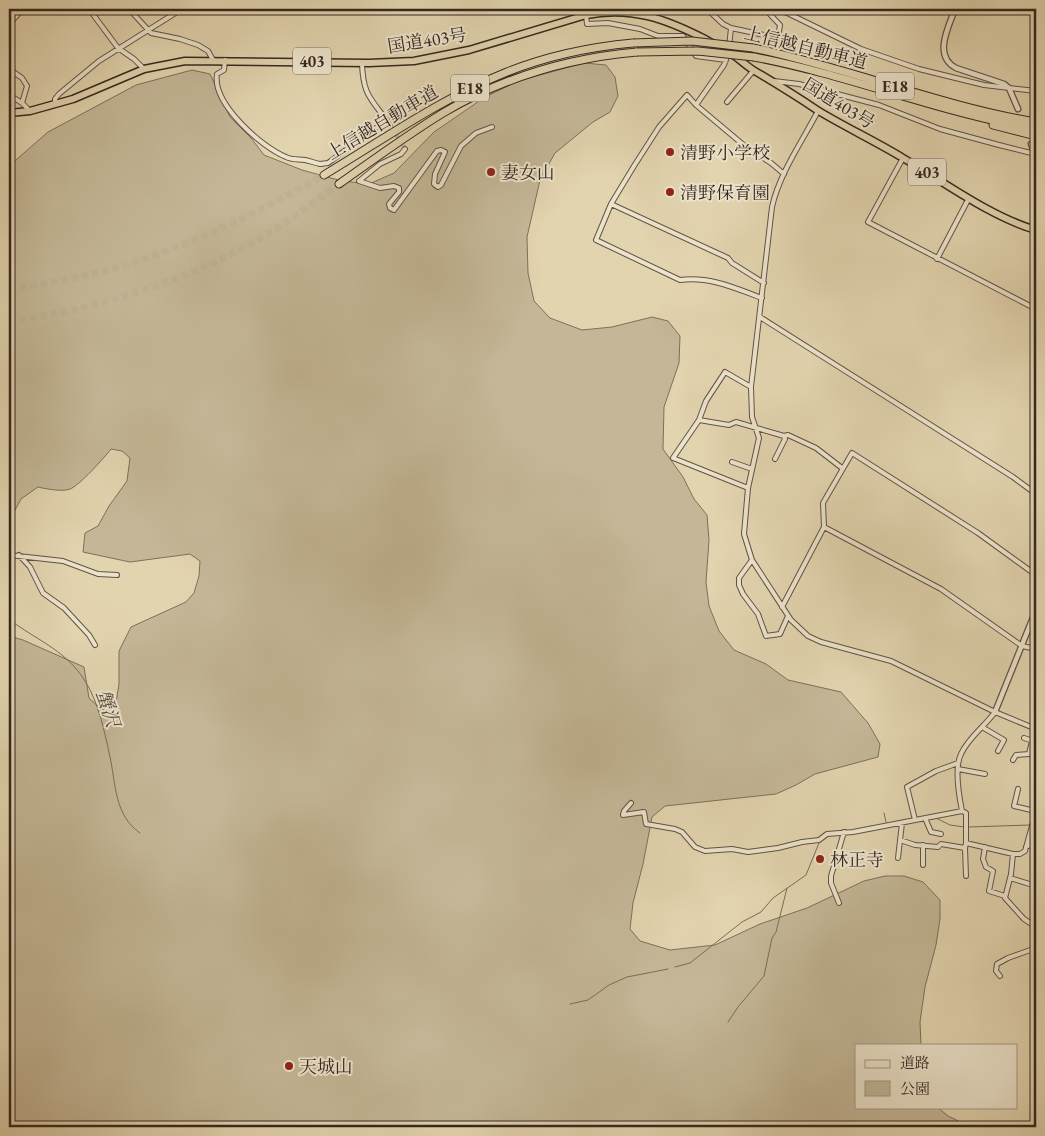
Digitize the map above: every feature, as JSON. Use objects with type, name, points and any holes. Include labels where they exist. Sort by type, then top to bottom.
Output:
[{"type":"highway","name":"国道403号","points":[[9,113],[56,104],[144,69],[185,61],[397,63],[469,50],[599,11],[647,12],[672,22],[728,51],[754,70],[818,110],[904,158],[969,198],[1019,225],[1036,230]]},
{"type":"highway","name":"上信越自動車道","points":[[324,174],[440,104],[500,74],[569,53],[633,43],[692,41],[753,48],[824,65],[957,104],[1036,122]]},
{"type":"highway","name":"上信越自動車道","points":[[339,184],[427,123],[460,103],[491,88],[530,73],[566,63],[637,52],[698,51],[754,57],[819,72],[977,117],[1036,129]]},
{"type":"highway","points":[[901,96],[965,117],[1036,136]]},
{"type":"highway","points":[[957,104],[1036,117]]},
{"type":"street","points":[[9,24],[23,9]]},
{"type":"street","points":[[89,9],[118,48],[144,69]]},
{"type":"street","points":[[129,9],[148,31],[198,45],[208,51],[213,60]]},
{"type":"street","points":[[144,9],[177,12],[190,9]]},
{"type":"street","points":[[707,9],[723,24],[731,28],[778,38],[780,25],[765,9]]},
{"type":"street","points":[[779,9],[861,49],[888,59],[949,78],[992,86],[1036,91]]},
{"type":"street","points":[[954,9],[944,47],[945,59],[948,64],[1004,84],[1009,88],[1018,109]]},
{"type":"street","points":[[56,104],[55,99],[72,82],[99,61],[177,12]]},
{"type":"street","points":[[586,15],[587,24],[608,23],[640,29],[658,36],[683,36],[696,56],[726,60]]},
{"type":"street","points":[[696,105],[726,60],[731,28]]},
{"type":"street","points":[[225,60],[224,70],[218,74],[216,82],[238,123],[254,137],[286,158],[307,160],[321,164],[328,162],[387,120]]},
{"type":"street","points":[[362,63],[364,88],[372,102],[390,125]]},
{"type":"street","points":[[9,69],[22,78],[27,86],[22,103]]},
{"type":"street","points":[[727,102],[754,70]]},
{"type":"street","points":[[774,81],[799,84],[879,105],[940,128],[1036,155]]},
{"type":"street","points":[[9,95],[30,110]]},
{"type":"street","points":[[762,298],[716,282],[693,278],[680,280],[596,240],[611,204],[658,127],[687,95],[696,105],[746,147],[784,174]]},
{"type":"street","points":[[818,110],[784,174],[773,201],[752,387],[752,417],[759,438],[748,488],[744,534],[746,546],[752,560],[788,616],[808,636],[821,642],[891,660],[995,712],[1036,729]]},
{"type":"street","points":[[405,149],[401,154],[380,164],[359,181],[380,188],[394,186],[400,188],[389,204],[390,208],[394,210],[437,151],[445,152],[433,179],[434,184],[438,187],[441,186],[460,146],[476,133],[492,127]]},
{"type":"street","points":[[1031,144],[1036,155]]},
{"type":"street","points":[[904,158],[868,222],[1036,309]]},
{"type":"street","points":[[937,259],[969,198]]},
{"type":"street","points":[[611,204],[728,258],[764,283]]},
{"type":"street","points":[[760,317],[1013,477],[1036,494]]},
{"type":"street","points":[[748,488],[673,458],[699,420],[706,401],[724,372],[752,387]]},
{"type":"street","points":[[699,420],[729,425],[736,422],[784,436],[788,435],[816,448],[842,468]]},
{"type":"street","points":[[775,459],[785,439],[784,436]]},
{"type":"street","points":[[782,607],[824,527],[823,503],[852,453],[978,533],[1036,576]]},
{"type":"street","points":[[732,462],[752,469]]},
{"type":"street","points":[[824,527],[941,589],[1022,646],[1036,649]]},
{"type":"street","points":[[9,555],[63,561],[98,574],[117,575]]},
{"type":"street","points":[[19,555],[30,567],[43,593],[64,608],[89,636],[95,646]]},
{"type":"street","points":[[752,560],[739,578],[739,584],[743,594],[758,614],[766,636],[780,634],[788,616]]},
{"type":"street","points":[[966,876],[966,813],[962,811],[958,763],[961,753],[995,712],[1036,610]]},
{"type":"street","points":[[982,727],[1004,740],[998,751]]},
{"type":"street","points":[[1013,760],[1016,754],[1029,754],[1032,740],[1036,734]]},
{"type":"street","points":[[1024,738],[1032,740]]},
{"type":"street","points":[[915,820],[906,787],[936,771],[958,763]]},
{"type":"street","points":[[958,769],[985,774]]},
{"type":"street","points":[[900,840],[915,846],[965,845],[1020,854],[1025,851],[1036,813],[1014,806],[1018,789]]},
{"type":"street","points":[[631,803],[623,815],[644,812],[646,824],[682,832],[695,847],[705,851],[732,849],[748,852],[762,851],[819,840],[828,834],[853,832],[962,811]]},
{"type":"street","points":[[925,818],[931,832],[941,834]]},
{"type":"street","points":[[898,858],[902,822]]},
{"type":"street","points":[[839,903],[831,883],[831,876],[844,832]]},
{"type":"street","points":[[1026,847],[1030,844],[1032,836],[1036,836]]},
{"type":"street","points":[[922,865],[923,845]]},
{"type":"street","points":[[986,847],[983,859],[986,867],[994,871],[990,891],[1005,896],[1012,907],[1024,919],[1036,927]]},
{"type":"street","points":[[1005,896],[1010,878],[1013,854]]},
{"type":"street","points":[[1010,878],[1036,886]]},
{"type":"street","points":[[1000,976],[996,971],[997,964],[1036,948]]},
{"type":"green space","points":[[584,63],[606,65],[615,77],[618,96],[610,112],[593,122],[555,153],[540,180],[527,237],[528,273],[534,301],[550,318],[582,330],[612,327],[652,317],[668,321],[680,336],[679,363],[664,407],[663,449],[683,477],[694,499],[707,515],[709,540],[706,582],[709,606],[719,631],[734,650],[766,664],[788,680],[841,692],[868,723],[880,744],[878,757],[815,774],[776,794],[665,806],[652,817],[633,903],[630,929],[640,941],[670,950],[715,945],[760,924],[807,908],[864,881],[885,876],[904,876],[923,882],[940,900],[940,919],[936,945],[925,987],[920,1022],[921,1044],[855,1044],[855,1108],[938,1108],[948,1116],[971,1127],[9,1127],[9,636],[23,640],[84,667],[89,698],[102,710],[116,703],[119,684],[119,651],[131,627],[186,602],[194,593],[199,576],[200,561],[190,554],[130,562],[83,552],[85,533],[98,526],[109,506],[127,481],[130,458],[122,451],[111,449],[85,477],[70,489],[59,490],[38,487],[21,499],[14,512],[9,513],[9,166],[48,132],[136,85],[192,70],[210,74],[230,117],[251,138],[264,155],[302,170],[342,181],[369,184],[394,173],[434,132],[485,97],[518,81]]},
{"type":"waterway","name":"蟹沢","points":[[9,623],[14,623],[62,655],[78,671],[90,689],[106,738],[121,808],[131,826],[140,833]]},
{"type":"waterway","points":[[884,813],[886,822]]},
{"type":"waterway","points":[[969,827],[1030,825],[1033,813]]},
{"type":"waterway","points":[[936,818],[950,825],[964,827]]},
{"type":"waterway","points":[[675,967],[690,963],[742,922],[761,912],[773,898],[806,875],[819,843]]},
{"type":"waterway","points":[[728,1022],[764,976],[772,938],[776,932],[787,888]]},
{"type":"waterway","points":[[570,1004],[588,1000],[609,985],[627,977],[668,969]]},
{"type":"tunnel","points":[[390,125],[405,149]]},
{"type":"tunnel","points":[[9,288],[51,283],[133,262],[212,232],[324,175]]},
{"type":"tunnel","points":[[9,321],[70,311],[102,303],[167,282],[254,242],[339,184]]},
{"type":"place","name":"清野小学校","points":[[670,152]]},
{"type":"place","name":"妻女山","points":[[491,172]]},
{"type":"place","name":"清野保育園","points":[[670,192]]},
{"type":"place","name":"林正寺","points":[[820,859]]},
{"type":"place","name":"天城山","points":[[289,1066]]}]
